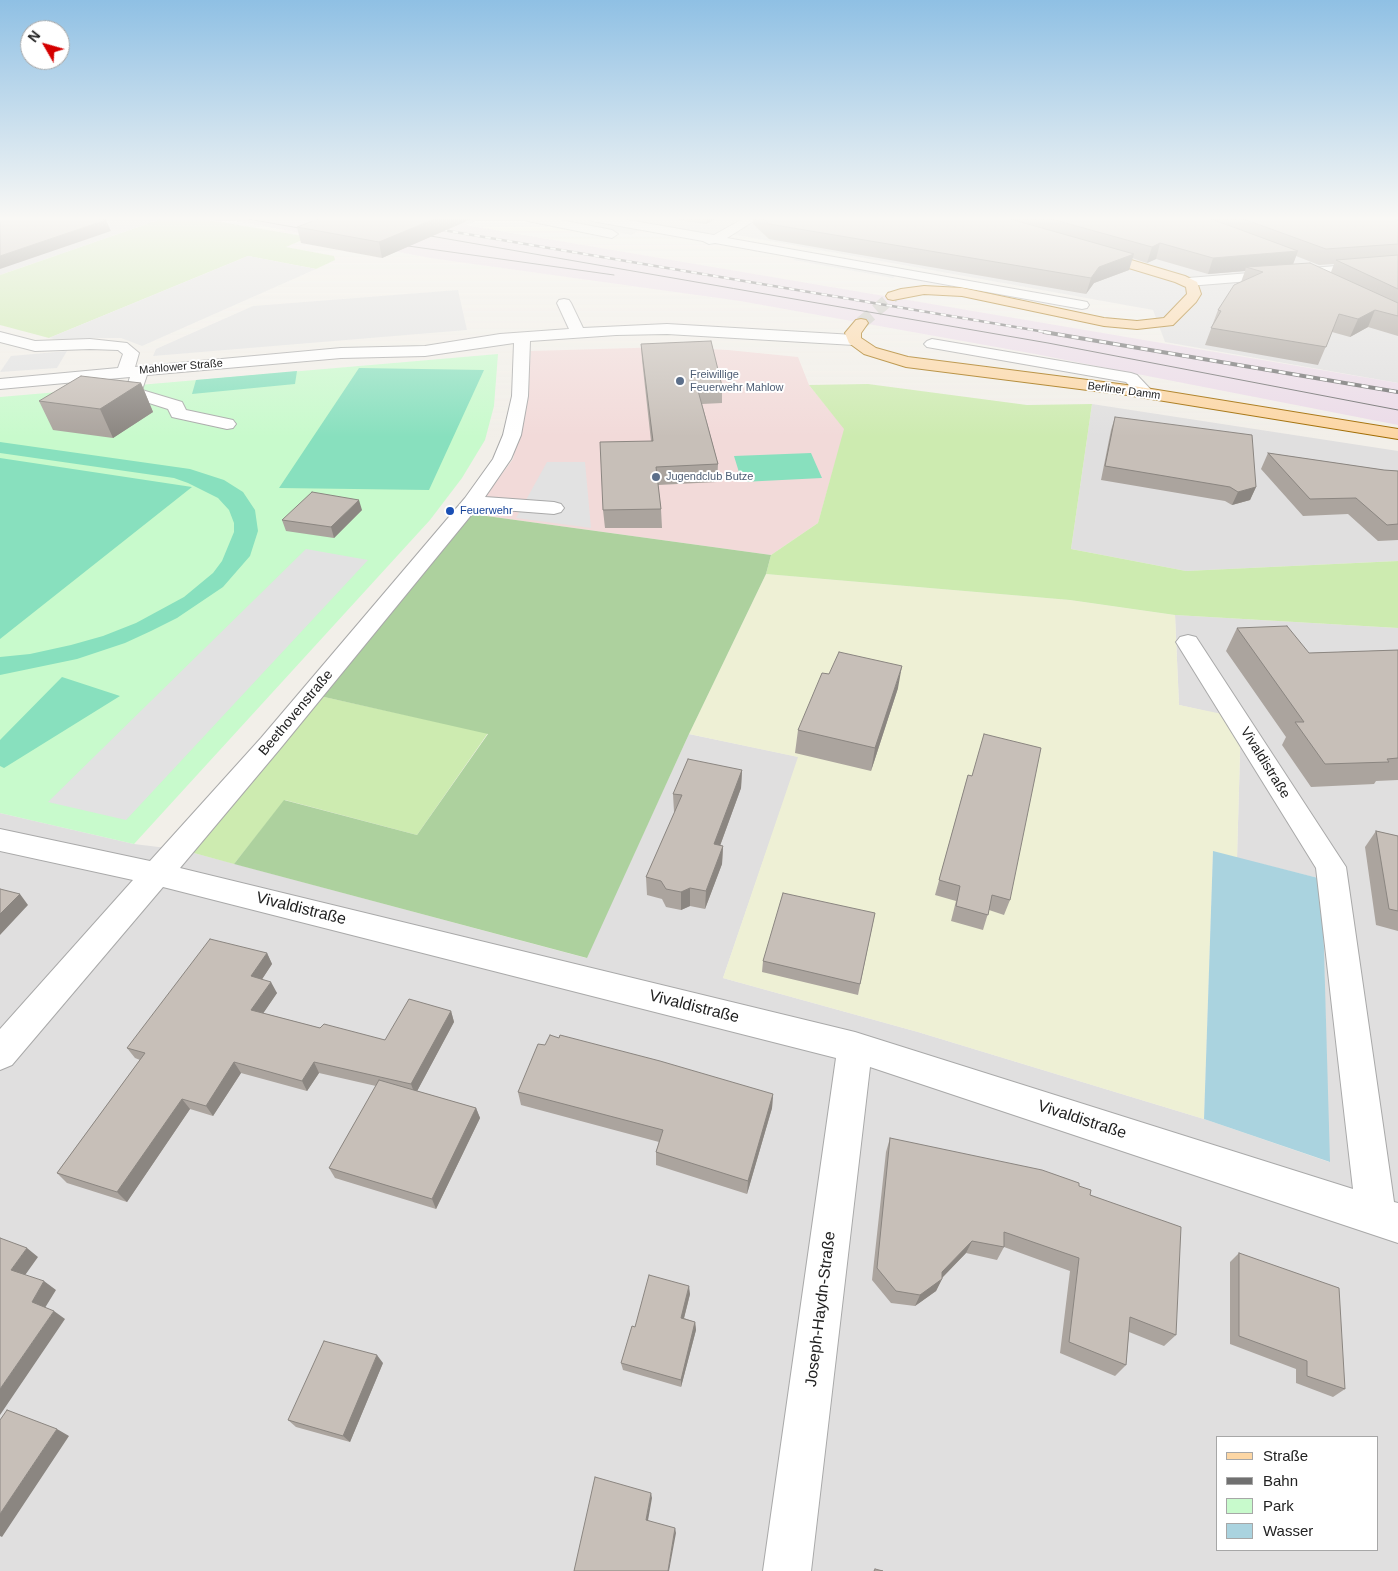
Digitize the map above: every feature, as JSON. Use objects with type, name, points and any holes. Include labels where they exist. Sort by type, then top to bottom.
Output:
[{"type":"main road","points":[[893,296],[921,290]]},
{"type":"main road","points":[[930,290],[962,292],[1104,322],[1137,325],[1168,322],[1191,300],[1194,290]]},
{"type":"main road","points":[[854,340],[853,333],[861,323]]},
{"type":"main road","name":"Berliner Damm","points":[[854,340],[870,351],[906,362],[1146,393],[1398,434]]},
{"type":"street","points":[[1001,290],[1082,305]]},
{"type":"street","points":[[564,303],[578,333]]},
{"type":"street","name":"Mahlower Straße","points":[[0,384],[362,351],[425,351],[511,338],[578,333],[667,329],[854,340]]},
{"type":"street","points":[[0,337],[42,346],[90,344],[122,346],[131,353],[133,392],[176,406],[178,413],[226,424]]},
{"type":"street","name":"Beethovenstraße","points":[[0,1054],[270,744],[472,502],[502,459],[512,435],[520,396],[511,338]]},
{"type":"street","points":[[932,344],[1131,378],[1146,393]]},
{"type":"street","points":[[472,502],[554,508]]},
{"type":"street","name":"Vivaldistraße","points":[[0,840],[158,874],[855,1047],[1387,1219],[1331,868],[1188,642]]},
{"type":"street","name":"Joseph-Haydn-Straße","points":[[787,1571],[855,1047]]},
{"type":"shaded area","points":[[165,290],[268,290],[142,346],[121,338],[92,338],[64,341],[49,338]]},
{"type":"shaded area","points":[[458,290],[467,330],[153,356],[156,349],[253,306]]},
{"type":"shaded area","points":[[663,290],[851,290],[1398,383],[1398,425],[1035,354],[740,301]]},
{"type":"shaded area","points":[[1044,290],[1398,290],[1398,383],[1165,342],[1153,310]]},
{"type":"shaded area","points":[[667,347],[728,350],[798,357],[809,385],[845,429],[818,523],[771,555],[472,514],[513,459],[527,395],[531,351]]},
{"type":"shaded area","points":[[67,351],[57,368],[0,372],[11,356]]},
{"type":"shaded area","points":[[1092,404],[1398,451],[1398,561],[1186,571],[1071,549]]},
{"type":"shaded area","points":[[547,462],[585,462],[591,528],[516,518]]},
{"type":"shaded area","points":[[306,549],[368,560],[126,820],[48,802]]},
{"type":"shaded area","points":[[1175,615],[1398,628],[1398,1571],[0,1571],[0,813],[134,844],[183,850],[586,958],[689,734],[799,757],[723,978],[918,1032],[1204,1119],[1329,1162],[1322,879],[1237,858],[1241,719],[1179,705]]},
{"type":"green space","points":[[0,290],[165,290],[49,338],[0,325]]},
{"type":"green space","points":[[498,354],[494,406],[485,440],[462,478],[430,520],[134,844],[0,813],[0,397]]},
{"type":"green space","points":[[359,368],[484,370],[429,490],[279,488]]},
{"type":"green space","points":[[297,371],[295,384],[192,394],[196,380]]},
{"type":"green space","points":[[868,384],[1027,405],[1092,404],[1071,549],[1186,571],[1398,561],[1398,628],[1175,615],[1070,600],[766,574],[771,555],[818,523],[844,429],[809,385]]},
{"type":"green space","points":[[0,442],[190,469],[224,480],[243,492],[255,510],[258,531],[250,556],[223,587],[177,618],[151,631],[125,643],[77,659],[0,675],[0,657],[30,654],[103,636],[136,623],[184,597],[213,573],[222,561],[234,532],[234,523],[229,510],[218,498],[174,478],[0,453]]},
{"type":"green space","points":[[811,453],[822,478],[742,482],[734,456]]},
{"type":"green space","points":[[0,458],[192,487],[0,639]]},
{"type":"green space","points":[[472,514],[771,555],[766,574],[689,734],[587,958],[234,864],[284,800],[417,835],[488,734],[320,696]]},
{"type":"green space","points":[[766,574],[1070,600],[1175,615],[1179,705],[1241,718],[1237,858],[1213,852],[1204,1119],[918,1032],[723,978],[798,757],[689,734]]},
{"type":"green space","points":[[62,677],[120,696],[4,768],[0,766],[0,740]]},
{"type":"green space","points":[[320,696],[488,733],[417,835],[285,800],[234,864],[183,850]]},
{"type":"water","points":[[1213,851],[1322,879],[1330,1162],[1204,1119]]},
{"type":"building","points":[[1231,290],[1370,290],[1398,303],[1398,316],[1375,310],[1358,319],[1339,314],[1326,347],[1211,328],[1221,311],[1218,310]]},
{"type":"building","points":[[711,341],[722,386],[697,387],[718,464],[656,467],[661,509],[603,510],[600,442],[653,441],[641,344]]},
{"type":"building","points":[[81,376],[141,383],[100,409],[39,401]]},
{"type":"building","points":[[1115,417],[1252,435],[1256,487],[1238,492],[1230,487],[1105,466]]},
{"type":"building","points":[[1268,453],[1398,471],[1398,524],[1387,525],[1356,498],[1310,499]]},
{"type":"building","points":[[312,492],[359,500],[331,527],[282,520]]},
{"type":"building","points":[[1287,626],[1309,653],[1398,650],[1398,758],[1387,759],[1389,762],[1325,764],[1295,722],[1304,722],[1237,628]]},
{"type":"building","points":[[839,652],[902,666],[875,748],[798,730],[822,673],[829,674]]},
{"type":"building","points":[[984,734],[1041,748],[1010,900],[992,895],[988,915],[956,906],[960,886],[939,880],[968,775],[972,776]]},
{"type":"building","points":[[688,759],[742,770],[714,844],[723,846],[706,891],[690,888],[681,892],[666,889],[661,881],[646,877],[682,795],[673,794]]},
{"type":"building","points":[[1376,831],[1398,836],[1398,911],[1389,909]]},
{"type":"building","points":[[0,889],[20,894],[0,914]]},
{"type":"building","points":[[783,893],[875,913],[860,984],[763,961]]},
{"type":"building","points":[[210,939],[267,953],[251,976],[271,982],[251,1010],[320,1028],[324,1024],[385,1040],[409,999],[451,1011],[411,1084],[314,1062],[302,1081],[234,1062],[206,1106],[182,1099],[117,1192],[57,1173],[145,1053],[127,1048]]},
{"type":"building","points":[[550,1035],[559,1038],[560,1035],[660,1061],[773,1094],[748,1181],[656,1152],[663,1130],[518,1092],[538,1044],[545,1045]]},
{"type":"building","points":[[379,1080],[476,1108],[432,1199],[329,1168]]},
{"type":"building","points":[[890,1138],[1042,1170],[1079,1183],[1079,1186],[1091,1190],[1090,1195],[1181,1227],[1176,1335],[1130,1317],[1126,1365],[1069,1342],[1079,1258],[1004,1232],[1004,1247],[972,1241],[942,1272],[942,1279],[920,1295],[896,1291],[877,1268]]},
{"type":"building","points":[[0,1238],[27,1248],[11,1270],[44,1281],[32,1302],[54,1311],[0,1389]]},
{"type":"building","points":[[1239,1253],[1339,1288],[1345,1389],[1307,1376],[1307,1361],[1239,1336]]},
{"type":"building","points":[[649,1275],[689,1286],[681,1318],[695,1322],[681,1380],[621,1363],[632,1326],[635,1327]]},
{"type":"building","points":[[324,1341],[377,1355],[343,1436],[288,1420]]},
{"type":"building","points":[[7,1410],[57,1429],[0,1514],[0,1420]]},
{"type":"building","points":[[595,1477],[651,1493],[646,1520],[675,1528],[668,1571],[574,1571]]},
{"type":"tunnel","points":[[861,323],[893,296]]},
{"type":"tram line","points":[[744,290],[1048,343],[1398,410]]},
{"type":"railway","points":[[799,290],[1051,333]]},
{"type":"railway","points":[[1044,332],[1398,392]]},
{"type":"place","name":"Freiwillige Feuerwehr Mahlow","points":[[680,381]]},
{"type":"place","name":"Jugendclub Butze","points":[[656,477]]},
{"type":"place","name":"Feuerwehr","points":[[450,511]]}]
